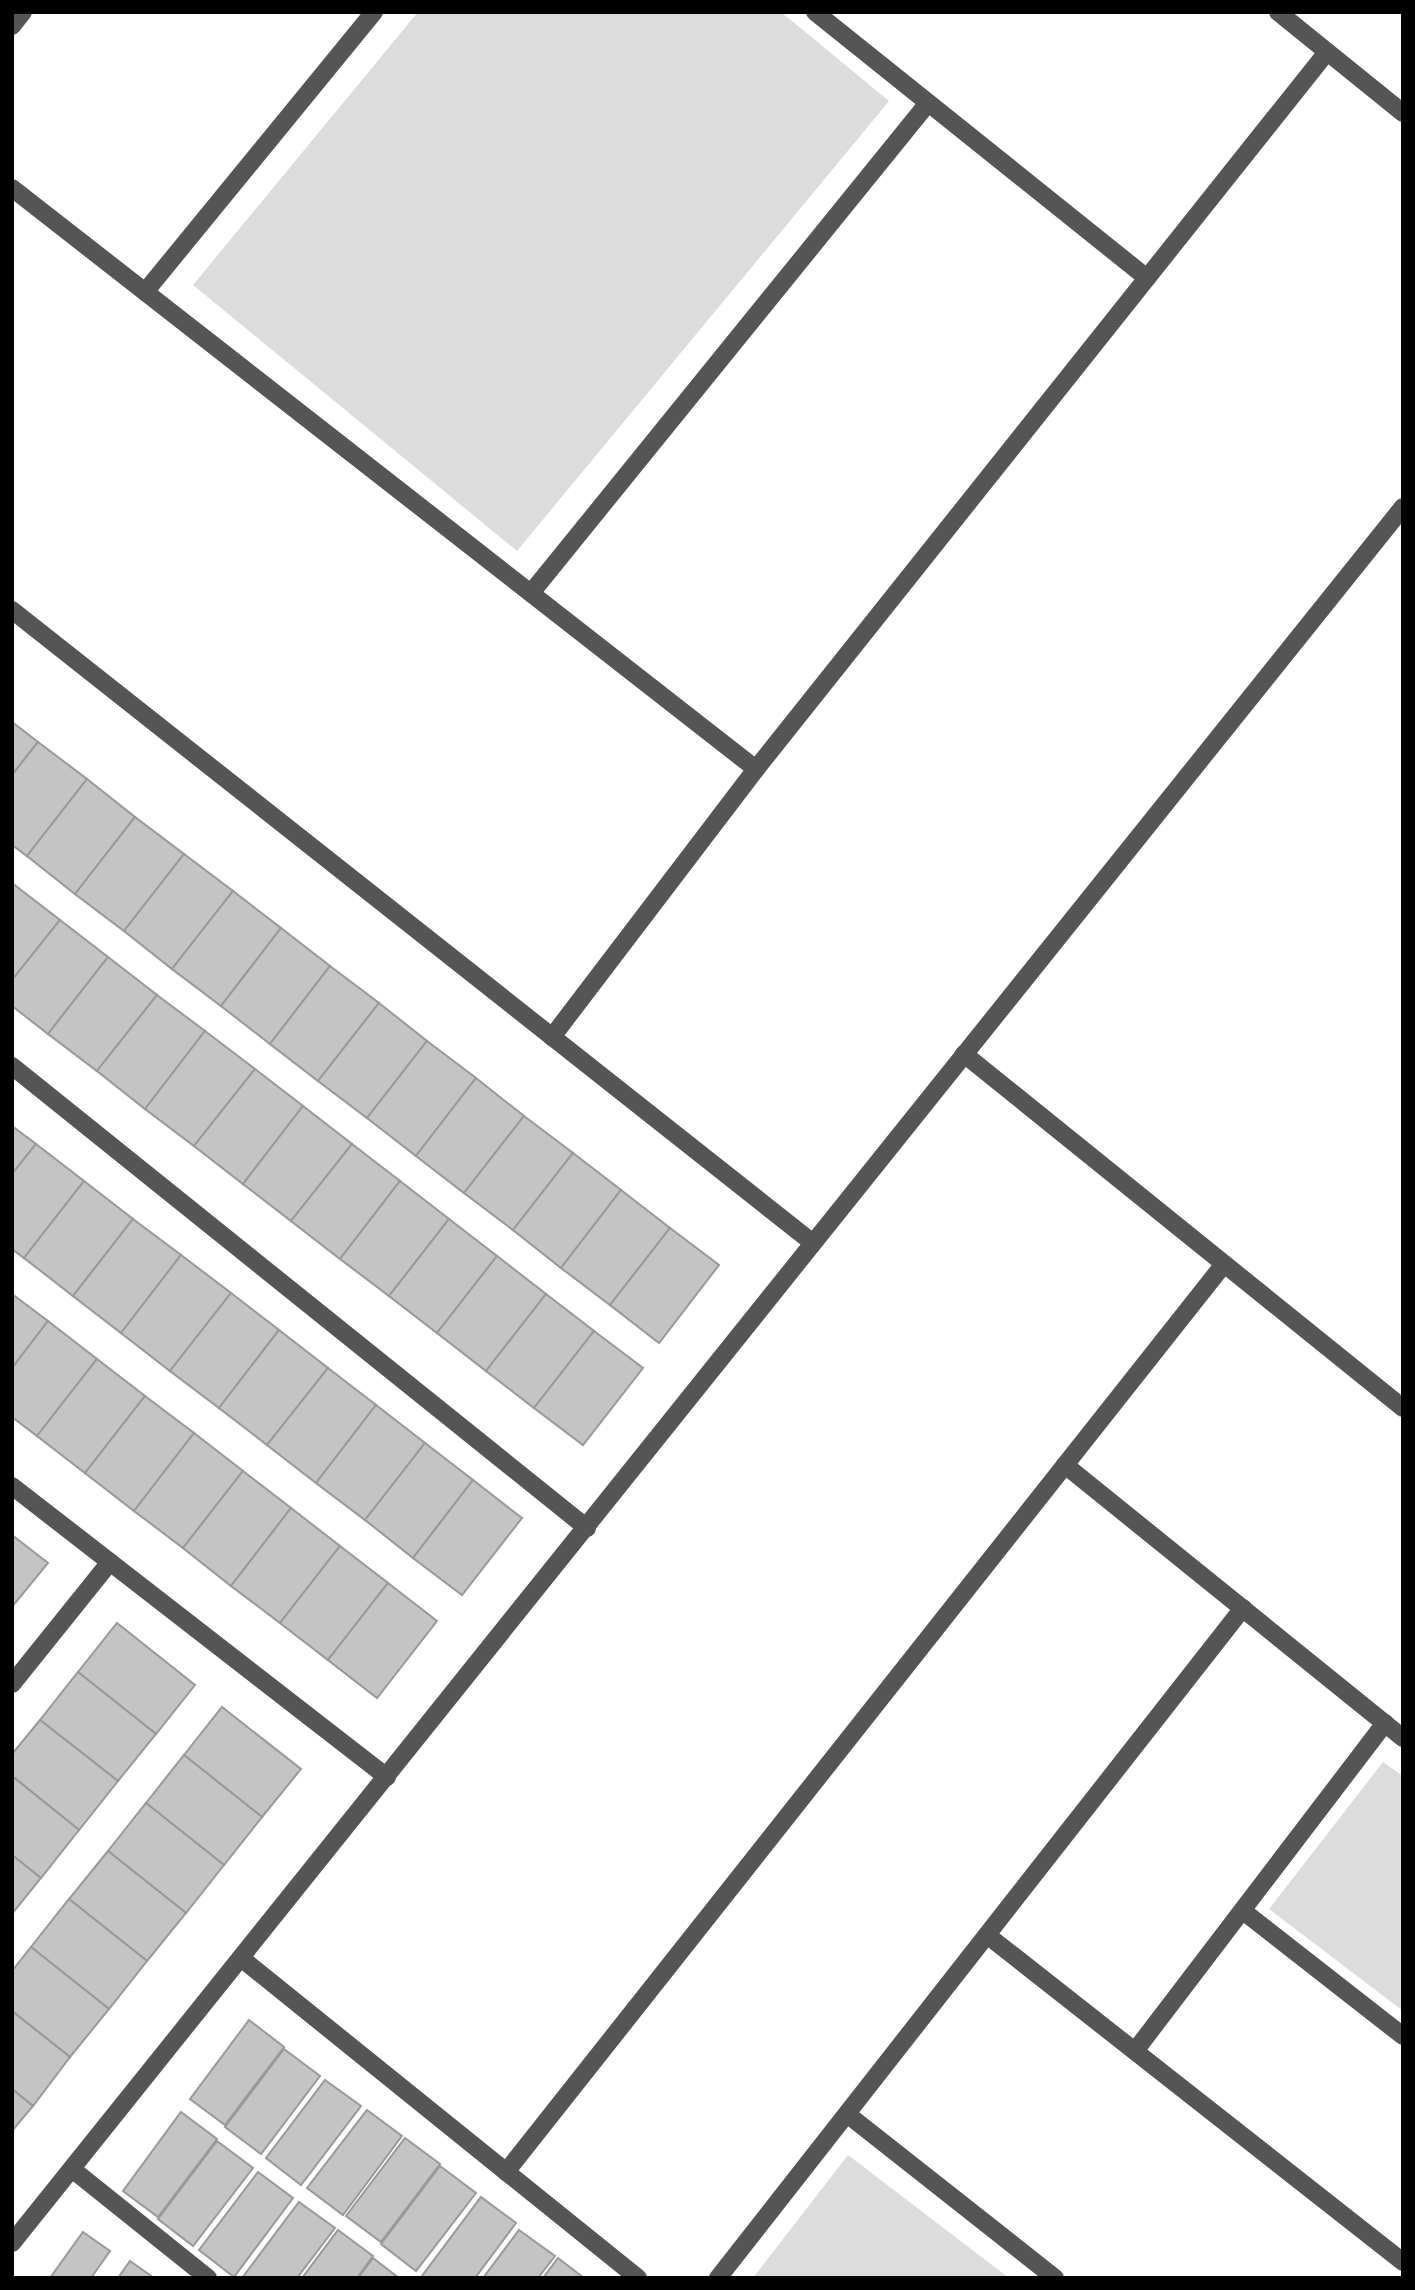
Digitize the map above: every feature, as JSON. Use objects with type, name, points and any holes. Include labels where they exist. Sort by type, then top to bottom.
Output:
[{"type":"street","points":[[12,26],[23,12]]},
{"type":"street","points":[[145,292],[374,12]]},
{"type":"street","points":[[815,12],[1147,278]]},
{"type":"street","points":[[1278,12],[1403,113]]},
{"type":"street","points":[[552,1037],[756,769],[1327,52]]},
{"type":"street","points":[[531,593],[928,103]]},
{"type":"street","points":[[12,188],[756,769]]},
{"type":"street","points":[[12,2243],[1403,507]]},
{"type":"street","points":[[12,610],[813,1243]]},
{"type":"street","points":[[964,1054],[1403,1408]]},
{"type":"street","points":[[12,1066],[587,1528]]},
{"type":"street","points":[[506,2172],[1224,1264]]},
{"type":"street","points":[[1065,1465],[1403,1738]]},
{"type":"street","points":[[12,1486],[387,1777]]},
{"type":"street","points":[[12,1684],[110,1562]]},
{"type":"street","points":[[718,2278],[1243,1608]]},
{"type":"street","points":[[1135,2051],[1385,1723]]},
{"type":"street","points":[[1242,1911],[1403,2036]]},
{"type":"street","points":[[987,1935],[1403,2262]]},
{"type":"street","points":[[241,1958],[638,2278]]},
{"type":"street","points":[[847,2114],[1055,2278]]},
{"type":"street","points":[[72,2169],[208,2278]]},
{"type":"shaded area","points":[[418,12],[781,12],[889,101],[517,551],[193,285]]},
{"type":"shaded area","points":[[1383,1762],[1403,1776],[1403,2011],[1269,1909]]},
{"type":"shaded area","points":[[848,2155],[1009,2278],[753,2278]]},
{"type":"building","points":[[12,722],[38,742],[12,775]]},
{"type":"building","points":[[38,742],[87,779],[27,856],[12,845],[12,775]]},
{"type":"building","points":[[87,779],[135,817],[75,894],[27,856]]},
{"type":"building","points":[[135,817],[184,854],[124,931],[75,894]]},
{"type":"building","points":[[184,854],[233,891],[172,969],[124,931]]},
{"type":"building","points":[[12,883],[60,920],[12,980]]},
{"type":"building","points":[[233,891],[281,928],[221,1006],[172,969]]},
{"type":"building","points":[[60,920],[108,957],[48,1034],[12,1006],[12,980]]},
{"type":"building","points":[[281,928],[330,966],[270,1044],[221,1006]]},
{"type":"building","points":[[108,957],[157,995],[97,1071],[48,1034]]},
{"type":"building","points":[[330,966],[379,1003],[318,1081],[270,1044]]},
{"type":"building","points":[[157,995],[205,1031],[145,1109],[97,1071]]},
{"type":"building","points":[[379,1003],[427,1041],[367,1118],[318,1081]]},
{"type":"building","points":[[205,1031],[255,1069],[194,1146],[145,1109]]},
{"type":"building","points":[[427,1041],[476,1078],[416,1156],[367,1118]]},
{"type":"building","points":[[255,1069],[303,1106],[243,1184],[194,1146]]},
{"type":"building","points":[[476,1078],[524,1116],[464,1193],[416,1156]]},
{"type":"building","points":[[303,1106],[352,1144],[291,1221],[243,1184]]},
{"type":"building","points":[[524,1116],[573,1153],[513,1230],[464,1193]]},
{"type":"building","points":[[12,1126],[36,1144],[12,1174]]},
{"type":"building","points":[[36,1144],[84,1181],[24,1258],[12,1249],[12,1174]]},
{"type":"building","points":[[352,1144],[400,1181],[340,1259],[291,1221]]},
{"type":"building","points":[[573,1153],[621,1190],[561,1268],[513,1230]]},
{"type":"building","points":[[84,1181],[133,1219],[73,1296],[24,1258]]},
{"type":"building","points":[[400,1181],[449,1219],[389,1296],[340,1259]]},
{"type":"building","points":[[621,1190],[670,1228],[610,1305],[561,1268]]},
{"type":"building","points":[[133,1219],[181,1255],[121,1333],[73,1296]]},
{"type":"building","points":[[449,1219],[497,1256],[437,1333],[389,1296]]},
{"type":"building","points":[[670,1228],[719,1265],[659,1343],[610,1305]]},
{"type":"building","points":[[181,1255],[231,1293],[170,1371],[121,1333]]},
{"type":"building","points":[[497,1256],[546,1294],[486,1371],[437,1333]]},
{"type":"building","points":[[231,1293],[279,1330],[219,1408],[170,1371]]},
{"type":"building","points":[[12,1294],[48,1321],[12,1368]]},
{"type":"building","points":[[546,1294],[594,1331],[534,1408],[486,1371]]},
{"type":"building","points":[[48,1321],[97,1359],[37,1436],[12,1417],[12,1368]]},
{"type":"building","points":[[279,1330],[328,1368],[267,1445],[219,1408]]},
{"type":"building","points":[[594,1331],[643,1368],[583,1445],[534,1408]]},
{"type":"building","points":[[97,1359],[145,1396],[85,1473],[37,1436]]},
{"type":"building","points":[[328,1368],[376,1405],[316,1483],[267,1445]]},
{"type":"building","points":[[145,1396],[194,1433],[134,1511],[85,1473]]},
{"type":"building","points":[[376,1405],[425,1443],[365,1520],[316,1483]]},
{"type":"building","points":[[194,1433],[243,1471],[183,1548],[134,1511]]},
{"type":"building","points":[[425,1443],[473,1480],[413,1558],[365,1520]]},
{"type":"building","points":[[243,1471],[291,1508],[231,1586],[183,1548]]},
{"type":"building","points":[[473,1480],[522,1518],[462,1595],[413,1558]]},
{"type":"building","points":[[291,1508],[340,1546],[280,1623],[231,1586]]},
{"type":"building","points":[[12,1535],[48,1563],[12,1607]]},
{"type":"building","points":[[340,1546],[388,1583],[328,1660],[280,1623]]},
{"type":"building","points":[[388,1583],[437,1621],[377,1698],[328,1660]]},
{"type":"building","points":[[117,1623],[195,1685],[156,1734],[78,1672]]},
{"type":"building","points":[[78,1672],[156,1734],[118,1781],[40,1720]]},
{"type":"building","points":[[222,1707],[301,1769],[262,1817],[184,1755]]},
{"type":"building","points":[[40,1720],[118,1781],[79,1830],[12,1776],[12,1754]]},
{"type":"building","points":[[184,1755],[262,1817],[224,1865],[146,1803]]},
{"type":"building","points":[[12,1776],[79,1830],[41,1878],[12,1855]]},
{"type":"building","points":[[146,1803],[224,1865],[186,1913],[108,1851]]},
{"type":"building","points":[[108,1851],[186,1913],[147,1961],[69,1899]]},
{"type":"building","points":[[12,1855],[41,1878],[12,1914]]},
{"type":"building","points":[[69,1899],[147,1961],[109,2009],[31,1947]]},
{"type":"building","points":[[31,1947],[109,2009],[70,2057],[12,2011],[12,1971]]},
{"type":"building","points":[[12,2011],[70,2057],[33,2106],[12,2089]]},
{"type":"building","points":[[249,2020],[284,2047],[225,2125],[190,2099]]},
{"type":"building","points":[[284,2049],[320,2076],[261,2154],[225,2127]]},
{"type":"building","points":[[325,2080],[361,2106],[301,2185],[266,2158]]},
{"type":"building","points":[[12,2089],[33,2106],[12,2131]]},
{"type":"building","points":[[367,2110],[402,2136],[343,2215],[307,2188]]},
{"type":"building","points":[[181,2112],[217,2139],[158,2217],[123,2191]]},
{"type":"building","points":[[405,2138],[440,2164],[381,2242],[346,2216]]},
{"type":"building","points":[[217,2141],[253,2168],[193,2246],[158,2219]]},
{"type":"building","points":[[440,2166],[476,2193],[416,2271],[381,2244]]},
{"type":"building","points":[[258,2172],[293,2198],[234,2277],[199,2250]]},
{"type":"building","points":[[481,2197],[516,2223],[475,2278],[424,2278],[422,2276]]},
{"type":"building","points":[[299,2202],[335,2228],[297,2278],[242,2278]]},
{"type":"building","points":[[338,2230],[373,2256],[357,2278],[302,2278]]},
{"type":"building","points":[[519,2230],[555,2256],[538,2278],[483,2278]]},
{"type":"building","points":[[83,2232],[110,2251],[91,2278],[50,2278]]},
{"type":"building","points":[[373,2258],[399,2278],[358,2278]]},
{"type":"building","points":[[558,2258],[584,2278],[543,2278]]},
{"type":"building","points":[[130,2261],[154,2278],[118,2278]]}]
